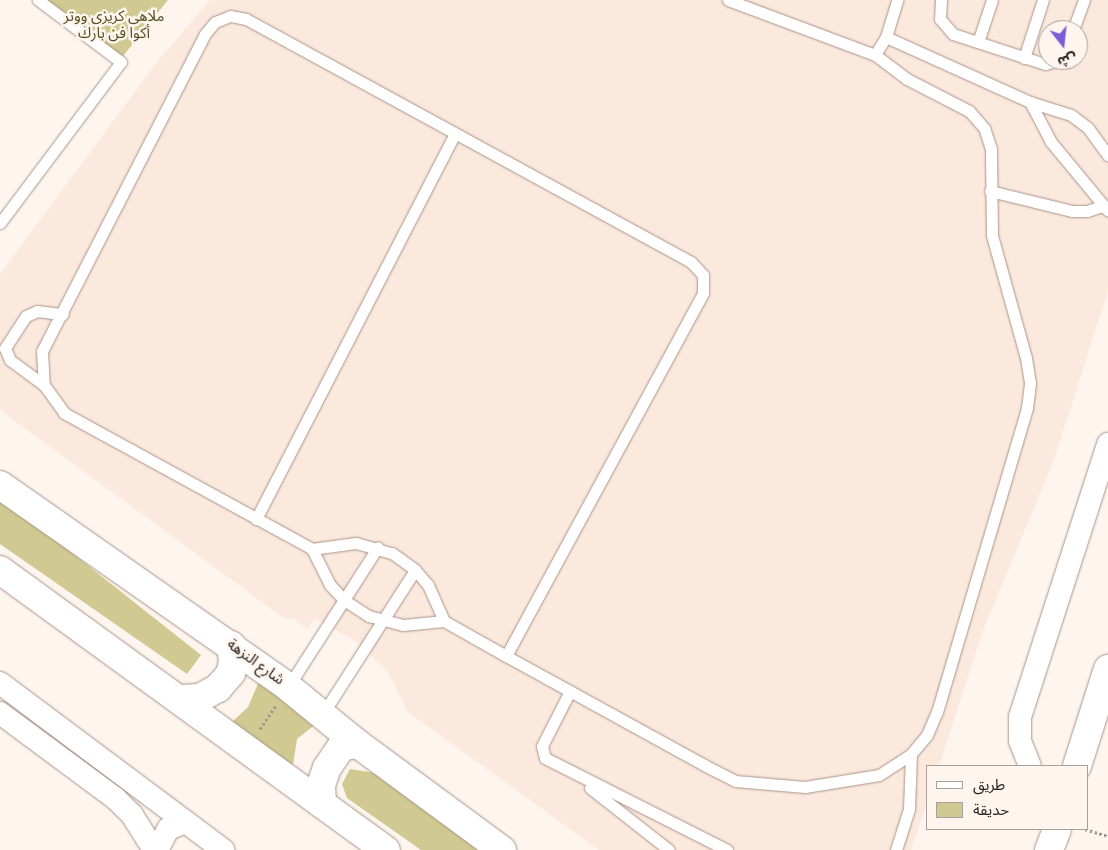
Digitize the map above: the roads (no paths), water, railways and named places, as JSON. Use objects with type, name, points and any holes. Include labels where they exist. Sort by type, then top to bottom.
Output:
[{"type":"main road","name":"شارع النزهة","points":[[0,485],[288,687],[358,744],[502,850]]},
{"type":"main road","points":[[0,570],[386,850]]},
{"type":"main road","points":[[180,699],[200,698],[218,688],[231,673],[233,662],[230,645]]},
{"type":"main road","points":[[1077,765],[1108,669]]},
{"type":"main road","points":[[322,804],[321,786],[326,768],[342,746],[358,744]]},
{"type":"main road","points":[[1049,850],[1056,830]]},
{"type":"street","points":[[1030,765],[1020,741],[1021,711],[1108,444]]},
{"type":"street","points":[[0,683],[223,850]]},
{"type":"street","points":[[0,713],[115,798],[132,815],[156,850],[168,829],[185,822]]},
{"type":"lane","points":[[0,223],[121,62],[38,0]]},
{"type":"lane","points":[[62,314],[30,313],[5,348],[10,360],[44,385],[64,413],[312,549],[326,579],[344,600],[383,621],[424,625],[444,621],[735,781],[805,787],[879,775],[911,754],[927,735],[937,712],[1027,408],[1030,384],[1026,358],[995,249],[990,191],[991,149],[977,119],[899,74],[875,55],[728,0]]},
{"type":"lane","points":[[875,55],[886,37],[898,0]]},
{"type":"lane","points":[[941,0],[939,12],[943,25],[953,34],[1038,62]]},
{"type":"lane","points":[[978,42],[992,0]]},
{"type":"lane","points":[[1024,58],[1043,0]]},
{"type":"lane","points":[[1077,20],[1084,0]]},
{"type":"lane","points":[[44,385],[42,351],[205,34],[222,18],[246,19],[691,262],[699,268],[705,284],[506,656]]},
{"type":"lane","points":[[886,37],[1030,102],[1061,110],[1080,121],[1108,156]]},
{"type":"lane","points":[[990,191],[1072,211],[1087,212],[1105,208],[1051,142],[1030,102]]},
{"type":"lane","points":[[256,519],[455,134]]},
{"type":"lane","points":[[312,549],[349,543],[378,547],[415,570],[438,602],[444,621]]},
{"type":"lane","points":[[288,687],[378,547]]},
{"type":"lane","points":[[322,714],[415,570]]},
{"type":"lane","points":[[570,691],[541,750],[545,758],[572,774],[727,850]]},
{"type":"lane","points":[[896,850],[909,809],[911,754]]},
{"type":"lane","points":[[572,774],[669,850]]},
{"type":"park label","name":"ملاهى كريزى ووتر أكوا فن بارك","points":[[114,26]]}]
